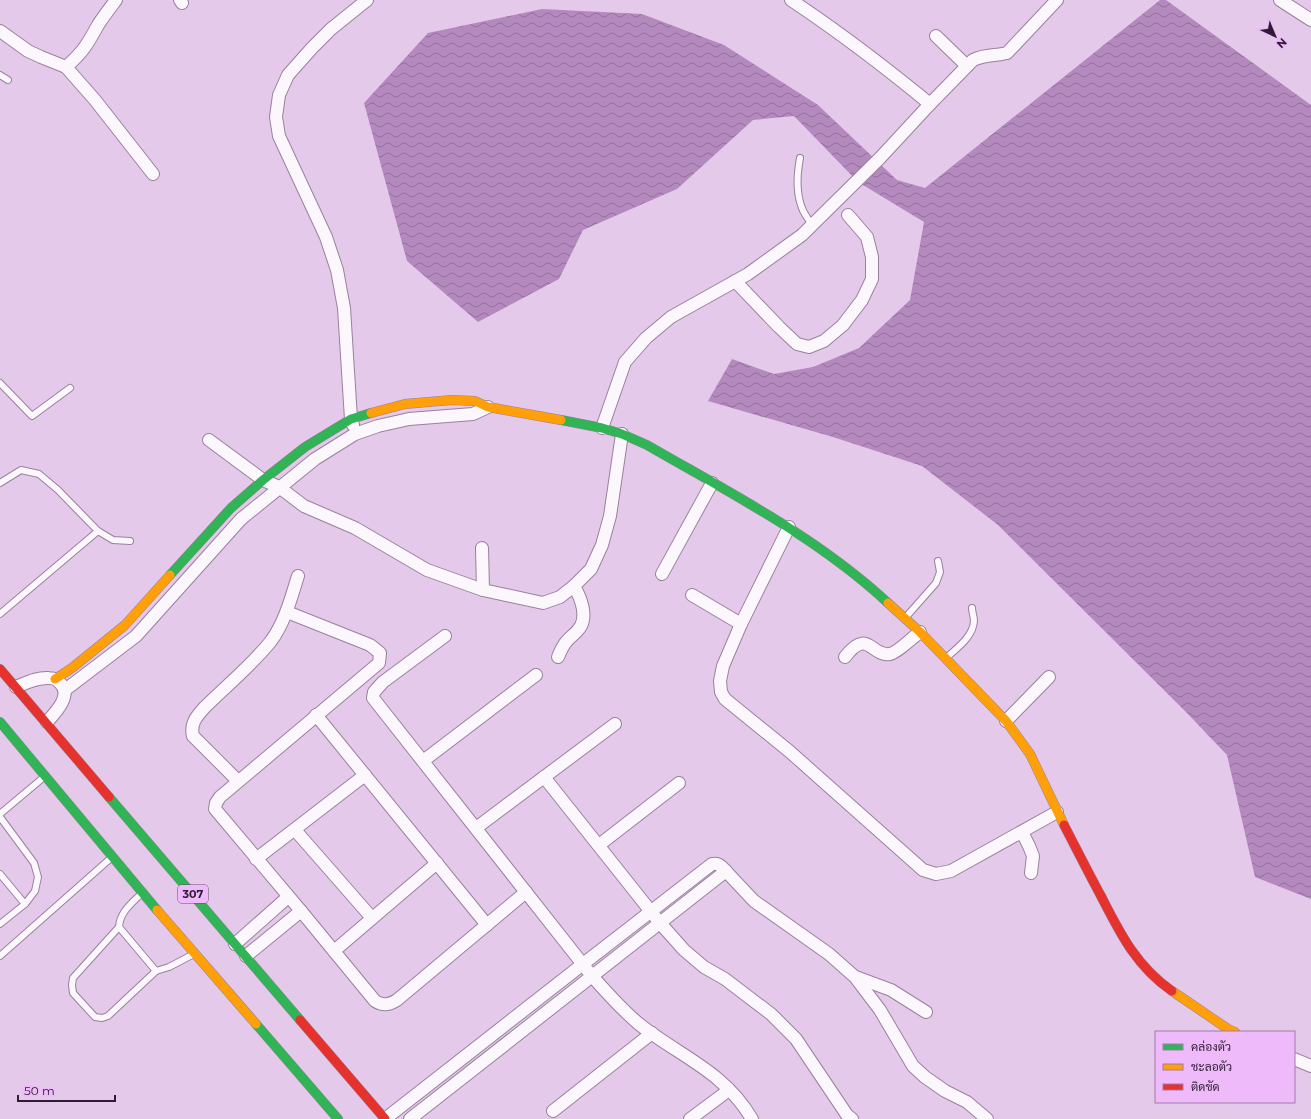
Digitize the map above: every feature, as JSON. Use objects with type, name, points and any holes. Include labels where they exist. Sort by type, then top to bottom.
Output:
[{"type":"street","points":[[66,67],[87,47],[98,24],[116,0]]},
{"type":"street","points":[[356,434],[351,419],[344,308],[337,270],[326,237],[279,136],[276,117],[279,95],[288,75],[331,29],[367,0]]},
{"type":"street","points":[[791,0],[866,53],[930,104]]},
{"type":"street","points":[[602,428],[625,362],[646,338],[671,317],[748,274],[802,235],[880,158],[973,60],[982,56],[996,56],[1007,53],[1057,0]]},
{"type":"street","points":[[1280,0],[1311,20]]},
{"type":"street","points":[[0,31],[28,51],[66,67],[95,100],[153,174]]},
{"type":"street","points":[[936,36],[967,66]]},
{"type":"street","points":[[735,282],[797,344],[810,347],[824,341],[843,325],[862,300],[872,279],[872,257],[867,237],[848,215]]},
{"type":"street","points":[[16,687],[37,679],[55,678],[72,668],[125,626],[231,508],[263,480],[306,447],[351,419],[405,404],[452,400],[475,401],[488,407],[602,428],[622,434],[646,445],[789,526],[870,586],[920,632],[1006,721],[1030,754],[1057,812],[1124,941],[1141,963],[1162,984],[1233,1031]]},
{"type":"street","points":[[65,690],[136,636],[241,519],[315,459],[356,434],[378,426],[409,419],[473,414],[488,407]]},
{"type":"street","points":[[209,440],[263,480],[279,487],[304,506],[355,528],[427,570],[483,590],[543,603],[560,597],[574,586],[591,569],[602,545],[610,516],[622,434]]},
{"type":"street","points":[[662,574],[712,483]]},
{"type":"street","points":[[789,526],[741,624],[723,666],[720,680],[721,692],[726,699],[789,751],[923,870],[936,874],[951,871],[1057,812]]},
{"type":"street","points":[[482,548],[483,590]]},
{"type":"street","points":[[238,781],[193,736],[191,729],[196,718],[204,708],[262,652],[272,640],[287,612],[298,576]]},
{"type":"street","points":[[558,657],[566,641],[579,630],[582,622],[583,609],[580,596],[574,586]]},
{"type":"street","points":[[692,595],[741,624]]},
{"type":"street","points":[[287,612],[370,645],[380,653],[379,663],[220,797],[216,803],[215,809],[288,897],[302,911],[375,1001],[383,1005],[390,1004],[397,1000],[526,892]]},
{"type":"street","points":[[845,657],[851,649],[859,644],[872,646],[884,655],[892,654],[920,632]]},
{"type":"street","points":[[445,636],[383,682],[374,692],[373,698],[592,976],[639,1024],[708,1070],[729,1090],[745,1108],[752,1119]]},
{"type":"street","name":"307","points":[[0,669],[385,1119]]},
{"type":"street","points":[[423,761],[536,675]]},
{"type":"street","points":[[1006,721],[1049,677]]},
{"type":"street","points":[[46,722],[58,711],[64,698],[65,690],[62,684],[55,678]]},
{"type":"street","points":[[316,715],[488,925]]},
{"type":"street","points":[[0,722],[112,857],[338,1119]]},
{"type":"street","points":[[476,828],[615,724]]},
{"type":"street","points":[[256,859],[365,775]]},
{"type":"street","points":[[544,777],[660,923],[684,950],[704,967],[724,979],[771,1014],[796,1039],[847,1115],[852,1119]]},
{"type":"street","points":[[598,845],[678,783]]},
{"type":"street","points":[[295,830],[372,918]]},
{"type":"street","points":[[1022,832],[1033,856],[1031,873]]},
{"type":"street","points":[[334,951],[437,863]]},
{"type":"street","points":[[385,1119],[712,864],[722,868],[754,901],[829,954],[855,977],[880,1010],[913,1066],[925,1077],[945,1091],[967,1102],[987,1119]]},
{"type":"street","points":[[410,1119],[660,923],[722,868]]},
{"type":"street","points":[[235,944],[288,897]]},
{"type":"street","points":[[246,956],[302,911]]},
{"type":"street","points":[[855,977],[891,990],[926,1012]]},
{"type":"street","points":[[553,1111],[652,1033]]},
{"type":"street","points":[[1295,1058],[1311,1066]]},
{"type":"street","points":[[690,1119],[729,1090]]},
{"type":"lane","points":[[0,75],[8,80]]},
{"type":"lane","points":[[800,158],[797,173],[799,194],[802,208],[812,225]]},
{"type":"lane","points":[[0,383],[32,416],[70,388]]},
{"type":"lane","points":[[0,483],[21,470],[39,474],[58,490],[98,531],[113,540],[130,541]]},
{"type":"lane","points":[[0,614],[98,531]]},
{"type":"lane","points":[[905,619],[936,583],[940,572],[938,561]]},
{"type":"lane","points":[[945,659],[971,633],[974,621],[972,608]]},
{"type":"lane","points":[[0,814],[45,776]]},
{"type":"lane","points":[[0,817],[34,862],[38,877],[35,891],[26,904],[0,924]]},
{"type":"lane","points":[[0,956],[112,857]]},
{"type":"lane","points":[[0,874],[26,904]]},
{"type":"lane","points":[[142,892],[124,912],[120,919],[119,927],[73,978],[73,992],[95,1016],[102,1018],[108,1016],[156,971],[169,967],[196,954]]},
{"type":"lane","points":[[119,927],[156,971]]},
{"type":"water","points":[[1160,0],[1166,0],[1311,105],[1311,899],[1255,877],[1227,755],[1186,712],[998,525],[922,466],[833,437],[708,401],[732,359],[774,374],[813,367],[859,348],[910,300],[924,222],[858,182],[794,116],[753,120],[677,189],[583,230],[559,279],[478,322],[407,261],[364,103],[428,33],[542,9],[642,14],[724,45],[818,105],[897,180],[925,188]]},
{"type":"traffic: fast","points":[[170,575],[231,508],[263,480],[305,447],[351,419],[371,413]]},
{"type":"traffic: fast","points":[[561,420],[602,428],[622,434],[647,445],[772,517],[832,557],[861,579],[888,603]]},
{"type":"traffic: fast","points":[[0,722],[157,910]]},
{"type":"traffic: fast","points":[[109,797],[300,1020]]},
{"type":"traffic: fast","points":[[256,1024],[338,1119]]},
{"type":"traffic: slow","points":[[371,413],[405,404],[452,400],[475,401],[488,407],[561,420]]},
{"type":"traffic: slow","points":[[55,679],[72,668],[125,625],[170,575]]},
{"type":"traffic: slow","points":[[888,603],[920,632],[1006,721],[1030,754],[1064,825]]},
{"type":"traffic: slow","points":[[157,910],[256,1024]]},
{"type":"traffic: slow","points":[[1172,991],[1233,1031]]},
{"type":"traffic: jam","points":[[0,669],[109,797]]},
{"type":"traffic: jam","points":[[1064,825],[1122,936],[1148,971],[1172,991]]},
{"type":"traffic: jam","points":[[300,1020],[385,1119]]}]
